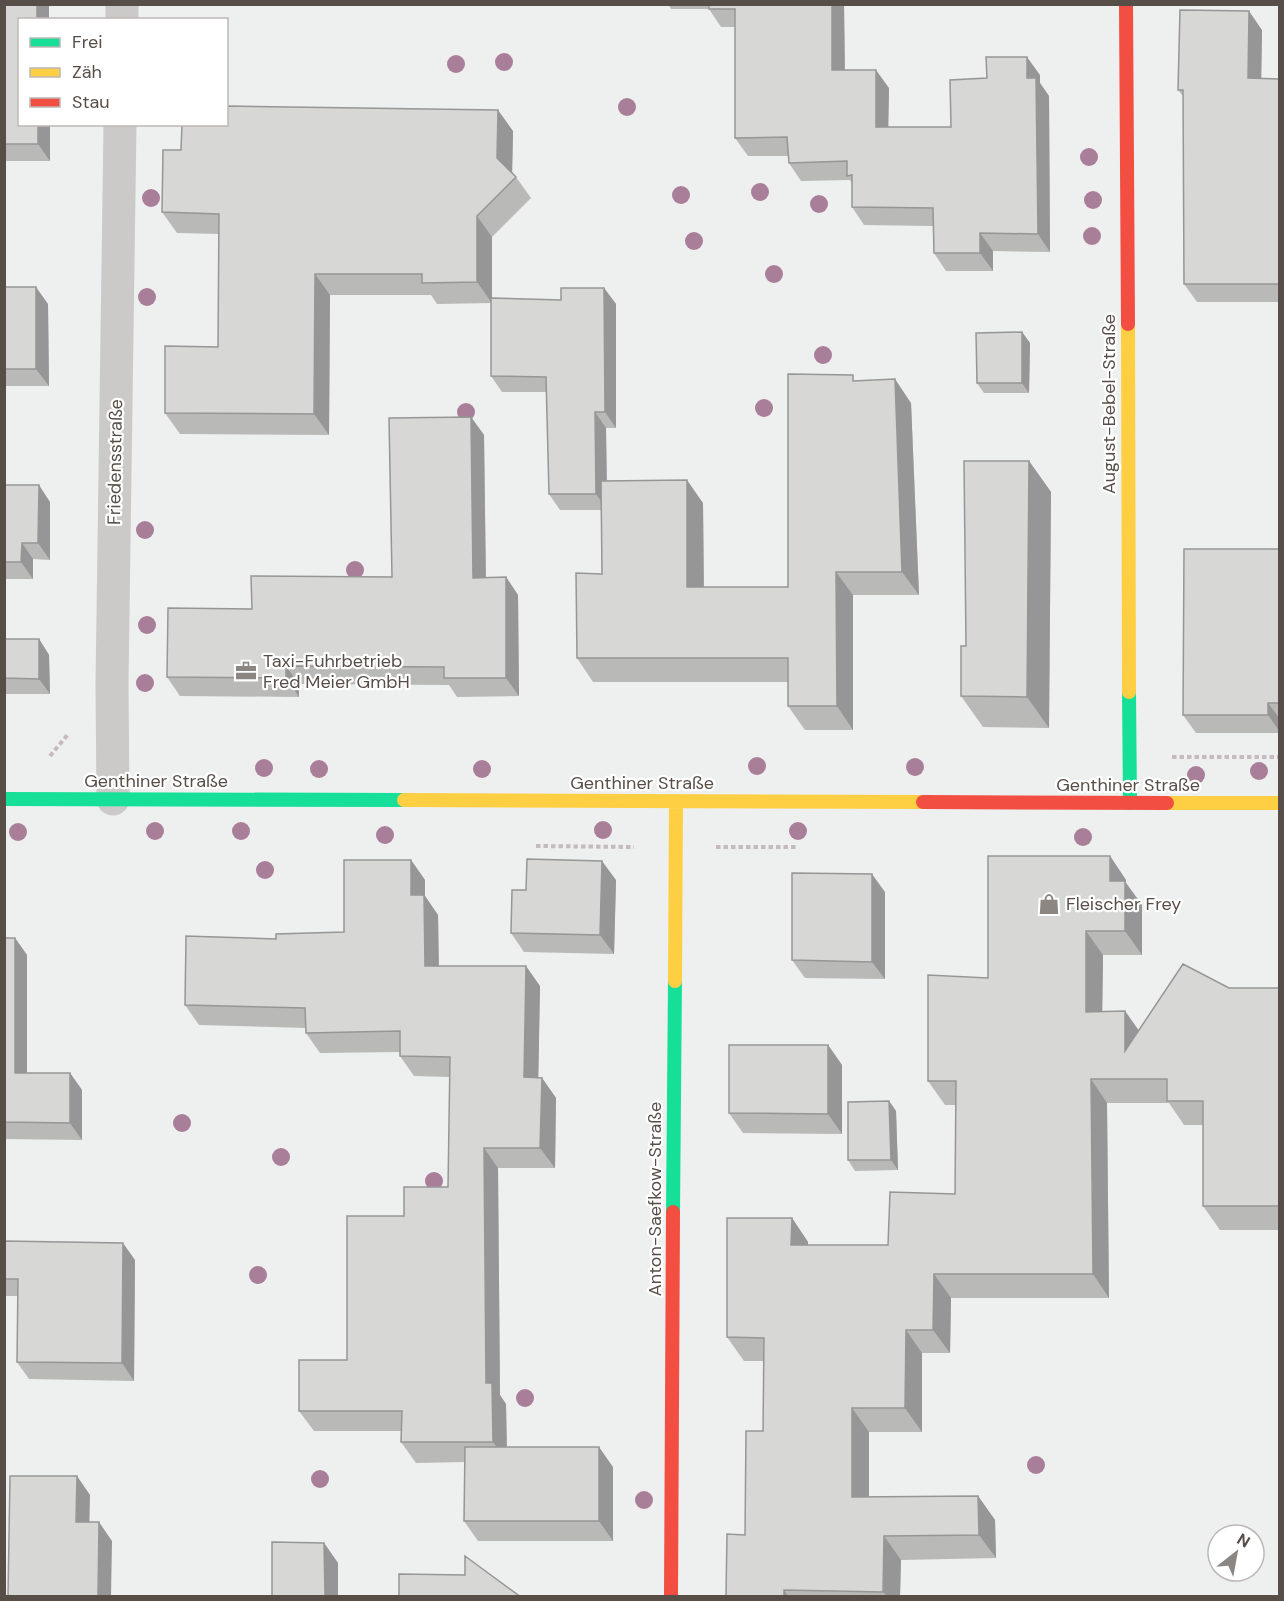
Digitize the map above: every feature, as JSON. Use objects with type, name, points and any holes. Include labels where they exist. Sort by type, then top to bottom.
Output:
[{"type":"street","name":"August-Bebel-Straße","points":[[1126,4],[1130,803]]},
{"type":"street","name":"Friedensstraße","points":[[113,799],[111,696],[120,126]]},
{"type":"street","name":"Genthiner Straße","points":[[4,799],[1280,803]]},
{"type":"street","name":"Anton-Saefkow-Straße","points":[[671,1596],[676,801]]},
{"type":"building","points":[[4,4],[37,4],[37,18],[18,18],[18,126],[38,126],[38,144],[4,144]]},
{"type":"building","points":[[709,4],[832,4],[832,70],[876,70],[876,127],[951,127],[950,80],[987,78],[986,57],[1027,57],[1027,78],[1036,78],[1038,234],[980,233],[980,253],[934,253],[933,208],[852,207],[852,175],[847,176],[847,161],[789,163],[787,137],[735,138],[735,9],[709,9]]},
{"type":"building","points":[[1180,10],[1249,11],[1248,78],[1280,79],[1280,284],[1184,284],[1183,90],[1178,90]]},
{"type":"building","points":[[228,106],[498,110],[497,158],[516,177],[477,216],[477,282],[422,283],[422,274],[315,274],[314,414],[165,413],[165,346],[218,347],[219,214],[162,212],[163,150],[181,150],[182,126],[228,126]]},
{"type":"building","points":[[4,287],[36,287],[36,369],[4,369]]},
{"type":"building","points":[[561,288],[604,288],[605,412],[595,412],[596,494],[549,494],[546,377],[491,376],[491,298],[561,300]]},
{"type":"building","points":[[1022,332],[1022,383],[977,383],[976,333]]},
{"type":"building","points":[[788,374],[853,375],[853,381],[895,379],[902,572],[836,572],[837,706],[788,706],[788,658],[577,658],[576,573],[602,574],[601,481],[687,480],[687,587],[788,587]]},
{"type":"building","points":[[471,417],[473,578],[506,577],[506,678],[444,678],[444,667],[286,666],[286,678],[167,677],[168,608],[252,609],[251,576],[392,577],[389,418]]},
{"type":"building","points":[[964,461],[1029,461],[1027,697],[961,696],[961,646],[966,646]]},
{"type":"building","points":[[4,485],[39,485],[38,543],[22,543],[21,562],[4,562]]},
{"type":"building","points":[[1184,549],[1280,549],[1280,703],[1268,703],[1268,715],[1183,715]]},
{"type":"building","points":[[4,639],[39,639],[39,679],[4,678]]},
{"type":"building","points":[[988,856],[1110,856],[1110,881],[1125,881],[1125,931],[1086,931],[1086,1012],[1125,1011],[1125,1051],[1183,964],[1229,988],[1280,988],[1280,1206],[1203,1206],[1203,1101],[1167,1101],[1167,1079],[1091,1079],[1093,1274],[934,1274],[933,1330],[906,1330],[905,1408],[852,1408],[852,1497],[978,1496],[979,1535],[884,1536],[883,1592],[784,1590],[784,1596],[726,1596],[727,1534],[745,1535],[746,1431],[763,1431],[764,1338],[727,1337],[727,1218],[792,1218],[791,1245],[888,1245],[890,1192],[955,1194],[956,1081],[928,1081],[928,975],[988,978]]},
{"type":"building","points":[[527,859],[602,861],[600,935],[511,933],[512,890],[526,890]]},
{"type":"building","points":[[344,860],[411,860],[411,895],[424,895],[425,966],[526,966],[524,1077],[542,1078],[540,1148],[484,1148],[486,1383],[492,1383],[493,1442],[401,1442],[402,1411],[299,1411],[299,1360],[347,1360],[347,1216],[404,1216],[404,1187],[448,1187],[450,1057],[400,1056],[400,1031],[306,1033],[305,1008],[185,1005],[186,936],[276,939],[276,934],[344,932]]},
{"type":"building","points":[[792,873],[872,874],[872,962],[792,960]]},
{"type":"building","points":[[4,938],[15,938],[15,1073],[70,1073],[70,1123],[4,1122]]},
{"type":"building","points":[[729,1045],[828,1045],[828,1114],[729,1113]]},
{"type":"building","points":[[889,1101],[891,1160],[848,1160],[848,1102]]},
{"type":"building","points":[[4,1241],[123,1243],[122,1363],[17,1362],[18,1279],[4,1279]]},
{"type":"building","points":[[465,1447],[599,1447],[599,1521],[464,1521]]},
{"type":"building","points":[[10,1476],[77,1476],[76,1522],[99,1522],[98,1596],[8,1596]]},
{"type":"building","points":[[272,1542],[324,1543],[325,1596],[272,1596]]},
{"type":"building","points":[[465,1556],[518,1595],[399,1596],[399,1574],[465,1575]]},
{"type":"traffic: fast","points":[[1129,692],[1130,803]]},
{"type":"traffic: fast","points":[[4,799],[404,800]]},
{"type":"traffic: fast","points":[[673,1212],[675,981]]},
{"type":"traffic: slow","points":[[1128,324],[1129,692]]},
{"type":"traffic: slow","points":[[404,800],[923,802]]},
{"type":"traffic: slow","points":[[675,981],[676,801]]},
{"type":"traffic: slow","points":[[1167,803],[1280,803]]},
{"type":"traffic: jam","points":[[1126,4],[1128,324]]},
{"type":"traffic: jam","points":[[923,802],[1167,803]]},
{"type":"traffic: jam","points":[[671,1596],[673,1212]]},
{"type":"place","name":"Taxi-Fuhrbetrieb Fred Meier GmbH","points":[[246,671]]},
{"type":"place","name":"Fleischer Frey","points":[[1049,904]]}]
